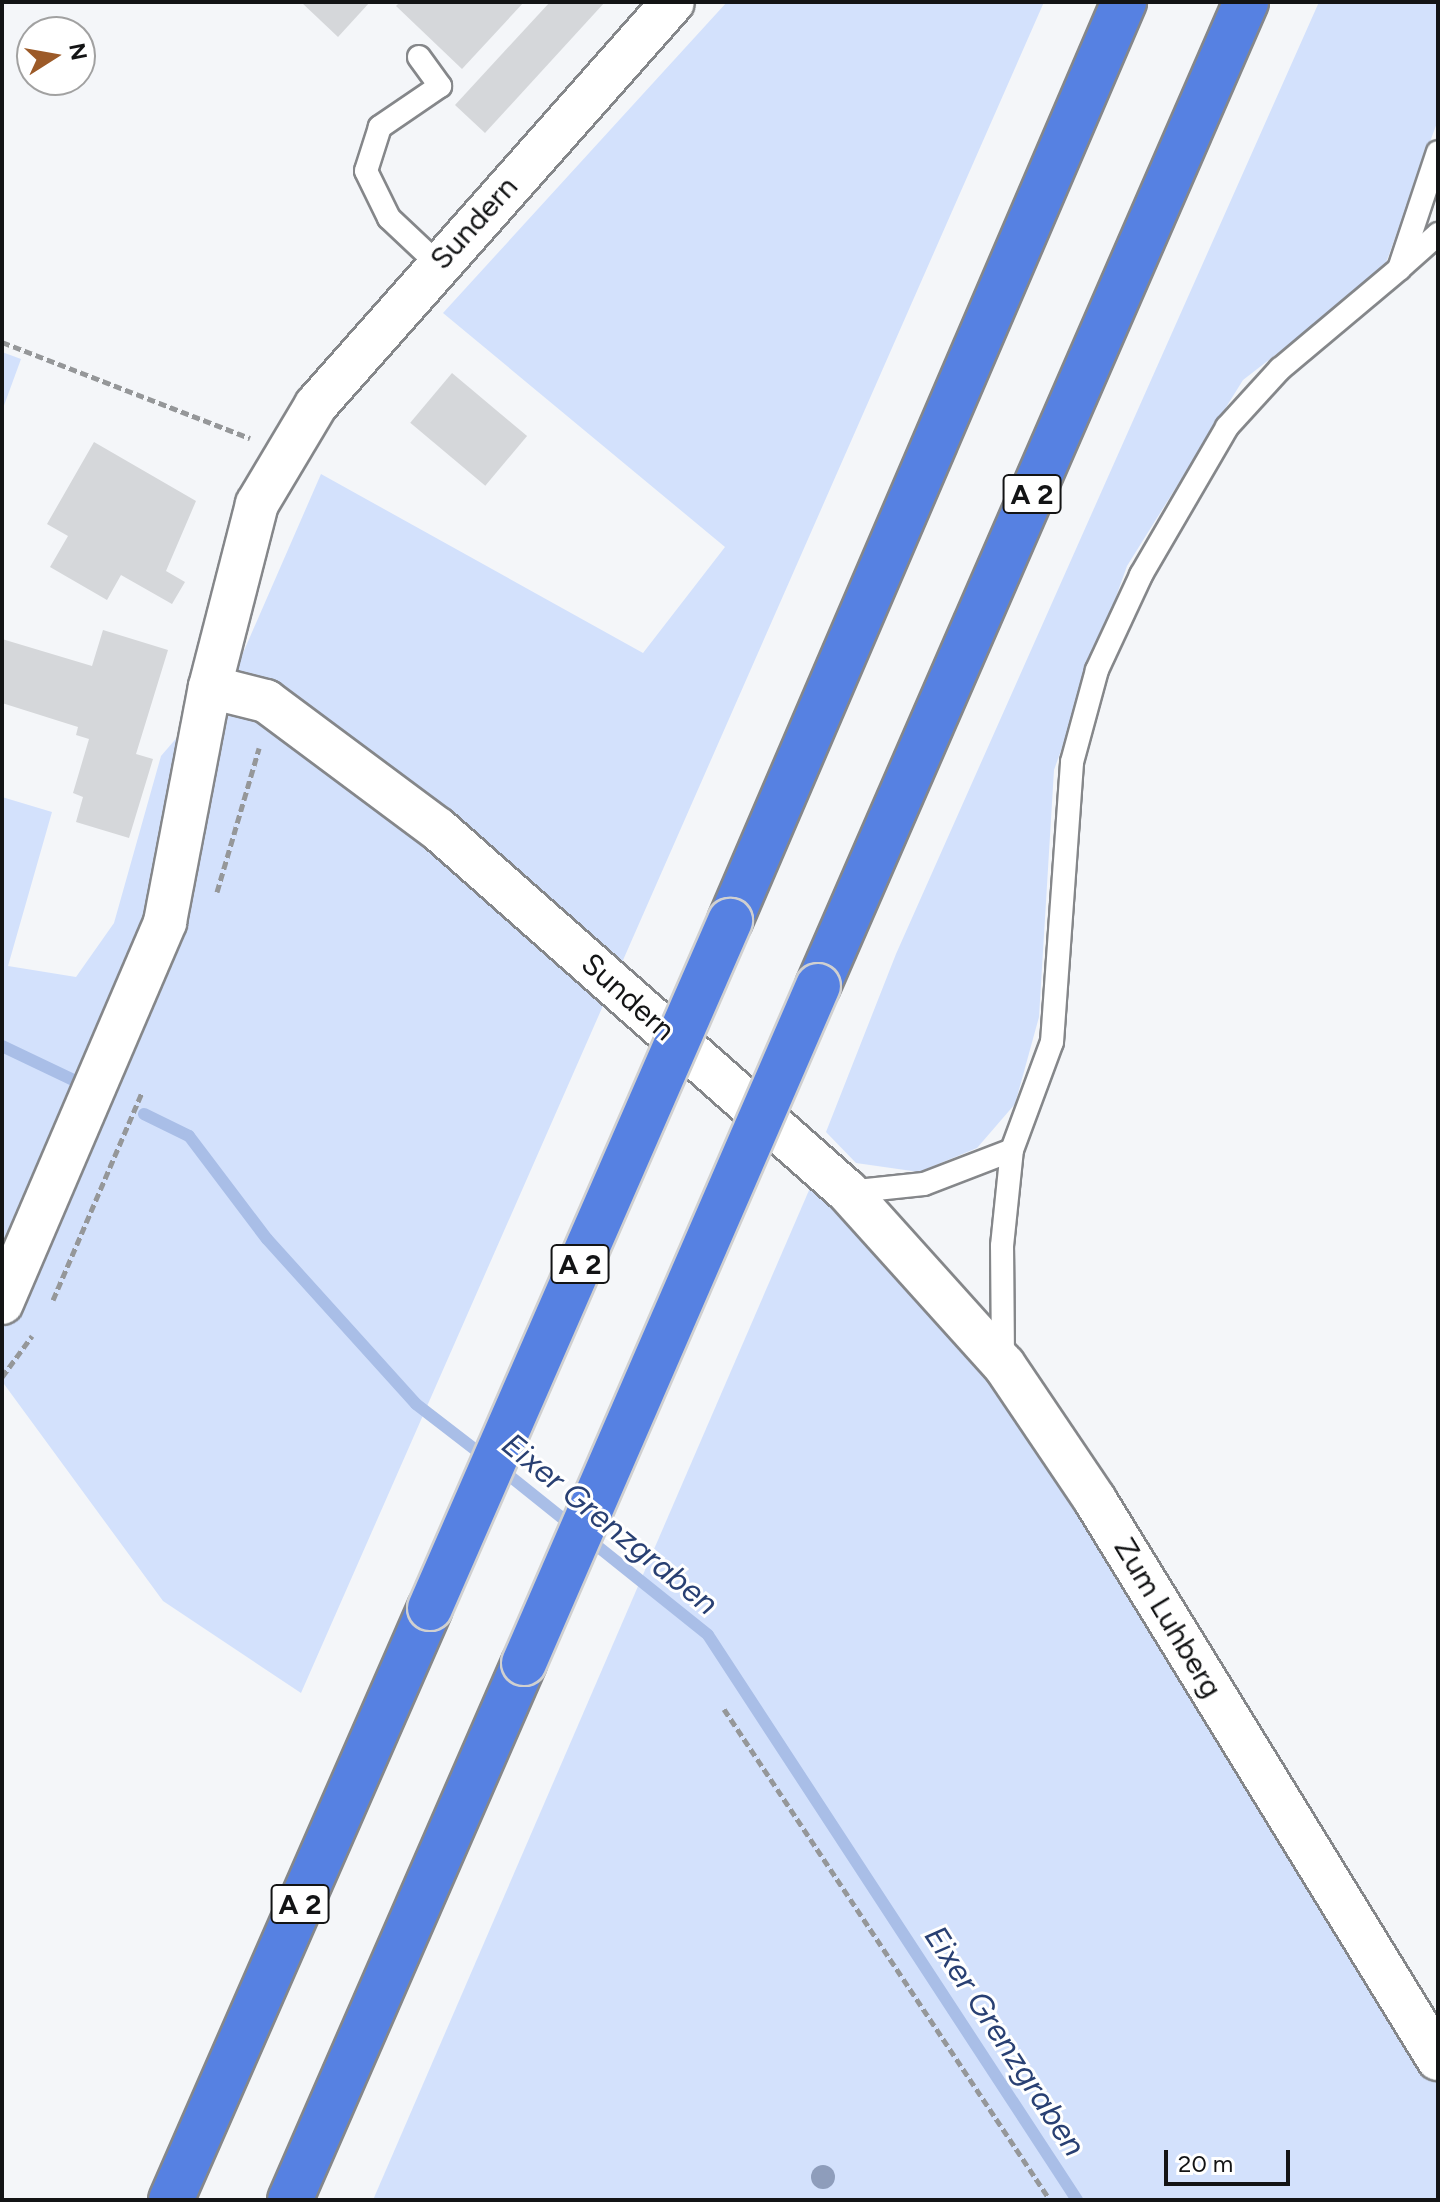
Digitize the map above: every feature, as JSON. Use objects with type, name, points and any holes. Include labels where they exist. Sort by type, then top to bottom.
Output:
[{"type":"highway","name":"A 2","points":[[171,2200],[730,921],[1124,2]]},
{"type":"highway","name":"A 2","points":[[290,2200],[1246,2]]},
{"type":"street","name":"Sundern","points":[[2,1303],[109,1063],[174,889],[210,687],[238,561],[284,452],[437,263],[673,2]]},
{"type":"street","name":"Sundern","points":[[210,687],[266,701],[438,829],[848,1192],[1004,1365]]},
{"type":"street","name":"Zum Luhberg","points":[[1004,1365],[1095,1500],[1438,2059]]},
{"type":"lane","points":[[419,57],[440,86],[380,127],[366,171],[389,218],[437,263]]},
{"type":"lane","points":[[1399,269],[1438,152]]},
{"type":"lane","points":[[1004,1365],[1001,1274],[1012,1150],[1052,1042],[1072,762],[1118,621],[1227,427],[1280,369],[1438,234]]},
{"type":"lane","points":[[848,1192],[924,1184],[1012,1150]]},
{"type":"path","points":[[2,342],[284,452]]},
{"type":"path","points":[[213,906],[254,772],[266,701]]},
{"type":"path","points":[[45,1314],[81,1245],[146,1080]]},
{"type":"path","points":[[2,1377],[38,1326]]},
{"type":"path","points":[[724,1709],[1050,2200]]},
{"type":"shaded area","points":[[727,2],[1044,2],[301,1693],[163,1601],[4,1384],[2,797],[52,812],[8,966],[76,977],[114,923],[161,756],[236,669],[321,474],[643,653],[725,547],[443,313]]},
{"type":"shaded area","points":[[1319,2],[1438,2],[1438,120],[1383,271],[1243,380],[1127,566],[1054,770],[1039,1017],[1015,1104],[977,1148],[919,1172],[856,1163],[826,1132],[896,954]]},
{"type":"shaded area","points":[[2,352],[21,359],[2,411]]},
{"type":"shaded area","points":[[813,1181],[1020,1408],[1438,2085],[1438,2200],[373,2200]]},
{"type":"building","points":[[301,2],[370,2],[338,37]]},
{"type":"building","points":[[400,2],[524,2],[462,69],[396,6]]},
{"type":"building","points":[[550,2],[605,2],[485,133],[455,105]]},
{"type":"building","points":[[452,373],[527,436],[485,486],[410,423]]},
{"type":"building","points":[[94,442],[196,501],[166,571],[185,582],[172,604],[121,575],[107,600],[50,567],[68,536],[47,524]]},
{"type":"building","points":[[103,630],[168,650],[136,754],[153,759],[129,838],[76,822],[83,797],[73,793],[89,739],[76,735],[78,727],[2,703],[2,639],[92,666]]},
{"type":"waterway","name":"Eixer Grenzgraben","points":[[2,1046],[86,1086]]},
{"type":"waterway","name":"Eixer Grenzgraben","points":[[144,1114],[189,1136],[267,1239],[416,1404],[486,1458]]},
{"type":"waterway","name":"Eixer Grenzgraben","points":[[501,1469],[708,1635],[1077,2200]]}]
